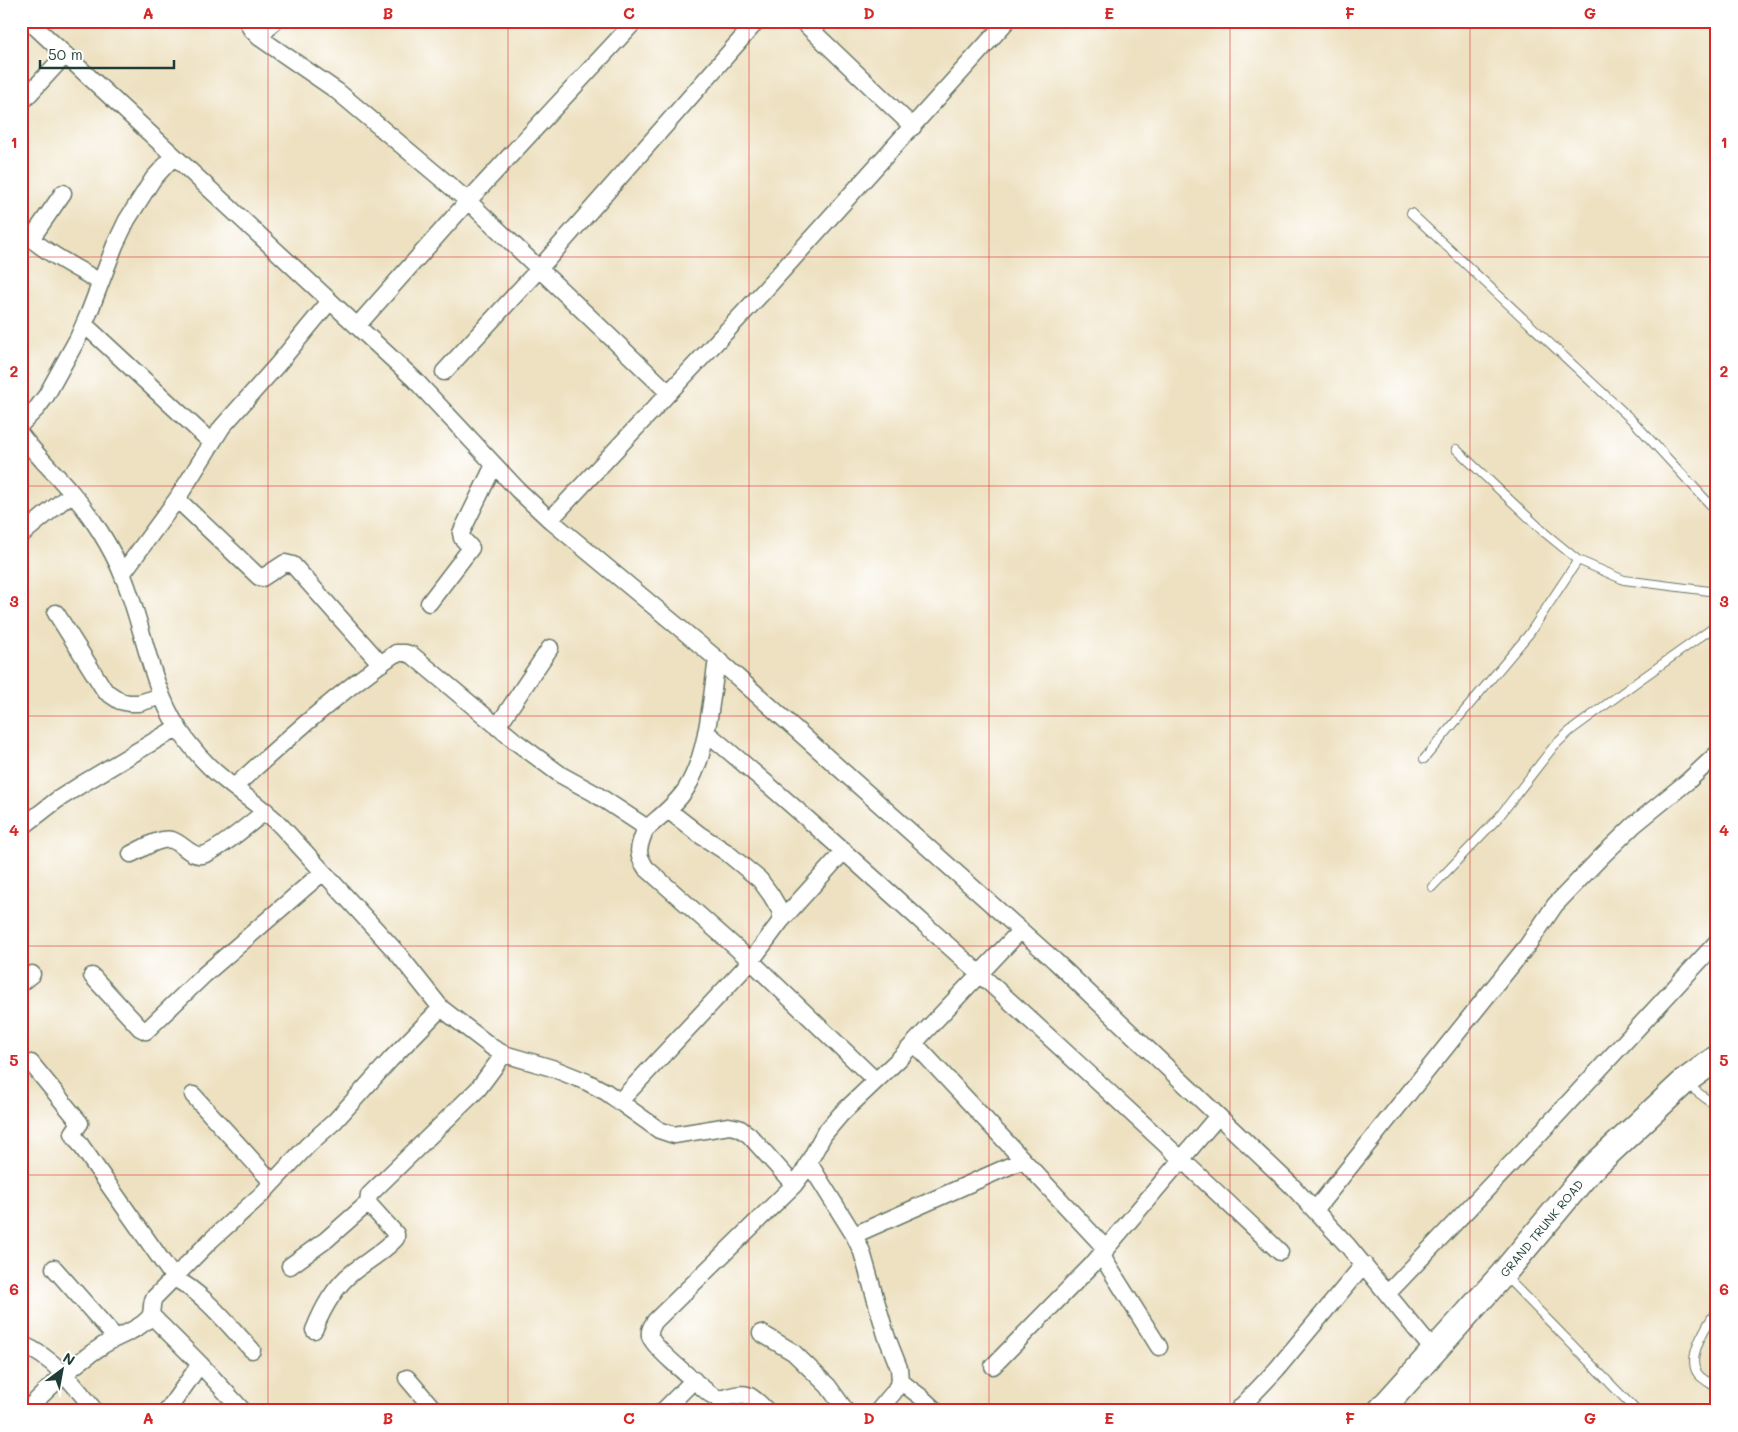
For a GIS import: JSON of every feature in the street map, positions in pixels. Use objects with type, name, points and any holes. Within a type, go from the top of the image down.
[{"type":"main road","name":"GRAND TRUNK ROAD","points":[[1380,1411],[1503,1274],[1589,1171],[1684,1082],[1717,1058]]},
{"type":"street","points":[[29,21],[415,380],[494,465],[550,520],[717,659],[1021,930],[1291,1185],[1364,1264],[1433,1350]]},
{"type":"street","points":[[247,21],[251,29],[260,38],[337,91],[404,145],[468,201],[669,393]]},
{"type":"street","points":[[260,38],[274,21]]},
{"type":"street","points":[[357,326],[468,201],[635,21]]},
{"type":"street","points":[[444,372],[539,269],[757,21]]},
{"type":"street","points":[[802,21],[913,127]]},
{"type":"street","points":[[550,520],[913,127],[1007,21]]},
{"type":"street","points":[[21,103],[65,55]]},
{"type":"street","points":[[21,424],[38,408],[46,396],[84,324],[127,220],[153,179],[174,156]]},
{"type":"street","points":[[63,193],[25,237],[100,282]]},
{"type":"street","points":[[122,574],[177,500],[222,427],[330,301]]},
{"type":"street","points":[[84,324],[212,443]]},
{"type":"street","points":[[21,435],[72,493],[91,519],[122,574],[162,696],[178,727],[192,747],[213,770],[266,811],[399,955],[441,1008],[493,1048],[504,1054],[552,1068],[587,1082],[659,1130],[674,1135],[729,1126],[739,1128],[749,1135],[794,1185]]},
{"type":"street","points":[[429,603],[471,548],[462,538],[461,533],[494,465]]},
{"type":"street","points":[[21,534],[72,493]]},
{"type":"street","points":[[177,500],[259,577],[262,578],[285,563],[293,565],[381,664]]},
{"type":"street","points":[[56,613],[105,691],[120,701],[129,703],[140,703],[162,696]]},
{"type":"street","points":[[497,727],[550,648]]},
{"type":"street","points":[[234,787],[339,694],[396,653],[404,653],[412,655],[497,727],[561,775],[594,793],[634,819],[645,830]]},
{"type":"street","points":[[717,659],[702,754],[686,790],[668,810],[645,830],[638,850],[640,859],[646,868],[751,961],[875,1080]]},
{"type":"street","points":[[21,828],[57,800],[178,727]]},
{"type":"street","points":[[706,732],[777,791],[980,974],[1182,1159],[1280,1252]]},
{"type":"street","points":[[1315,1210],[1527,946],[1555,905],[1634,825],[1688,781],[1717,754]]},
{"type":"street","points":[[668,810],[726,852],[760,880],[781,912],[780,922]]},
{"type":"street","points":[[131,854],[159,841],[171,840],[194,855],[204,855],[235,835],[266,811]]},
{"type":"street","points":[[619,1102],[751,961],[780,922],[844,851]]},
{"type":"street","points":[[92,976],[140,1028],[146,1032],[204,975],[323,872]]},
{"type":"street","points":[[767,1411],[753,1397],[744,1393],[719,1399],[710,1394],[658,1347],[650,1338],[650,1329],[655,1321],[794,1185],[804,1173],[824,1134],[855,1099],[914,1043],[1021,930]]},
{"type":"street","points":[[1388,1294],[1717,942]]},
{"type":"street","points":[[26,1411],[87,1356],[115,1337],[143,1324],[151,1315],[154,1298],[211,1240],[261,1194],[308,1144],[346,1111],[397,1053],[441,1008]]},
{"type":"street","points":[[914,1043],[1106,1249]]},
{"type":"street","points":[[290,1266],[326,1240],[368,1203],[369,1195],[478,1089],[504,1054]]},
{"type":"street","points":[[31,1063],[80,1123],[80,1126],[73,1133],[75,1137],[174,1278],[200,1295],[252,1350]]},
{"type":"street","points":[[193,1095],[272,1182]]},
{"type":"street","points":[[993,1366],[1092,1265],[1218,1116]]},
{"type":"street","points":[[854,1235],[1022,1160]]},
{"type":"street","points":[[809,1163],[854,1235],[862,1252],[886,1335],[899,1368],[900,1381],[894,1392],[878,1411]]},
{"type":"street","points":[[314,1330],[328,1300],[339,1286],[352,1273],[396,1238],[396,1234],[368,1203]]},
{"type":"street","points":[[1106,1249],[1103,1258],[1159,1347]]},
{"type":"street","points":[[1237,1411],[1276,1370],[1364,1264]]},
{"type":"street","points":[[54,1268],[115,1337]]},
{"type":"street","points":[[151,1315],[243,1411]]},
{"type":"street","points":[[761,1333],[793,1352],[828,1386],[846,1411]]},
{"type":"street","points":[[21,1344],[47,1359],[66,1374],[95,1411]]},
{"type":"street","points":[[167,1411],[200,1364]]},
{"type":"street","points":[[407,1378],[434,1411]]},
{"type":"street","points":[[663,1411],[694,1380]]},
{"type":"street","points":[[900,1381],[936,1411]]},
{"type":"lane","points":[[1411,213],[1634,422],[1717,512]]},
{"type":"lane","points":[[1456,449],[1545,533],[1578,560],[1624,580],[1717,592]]},
{"type":"lane","points":[[1424,759],[1529,634],[1578,560]]},
{"type":"lane","points":[[1432,887],[1498,818],[1554,746],[1570,731],[1717,625]]},
{"type":"lane","points":[[1684,1082],[1717,1107]]},
{"type":"lane","points":[[1503,1274],[1636,1411]]},
{"type":"lane","points":[[1717,1310],[1703,1332],[1694,1363],[1698,1374],[1717,1388]]}]
